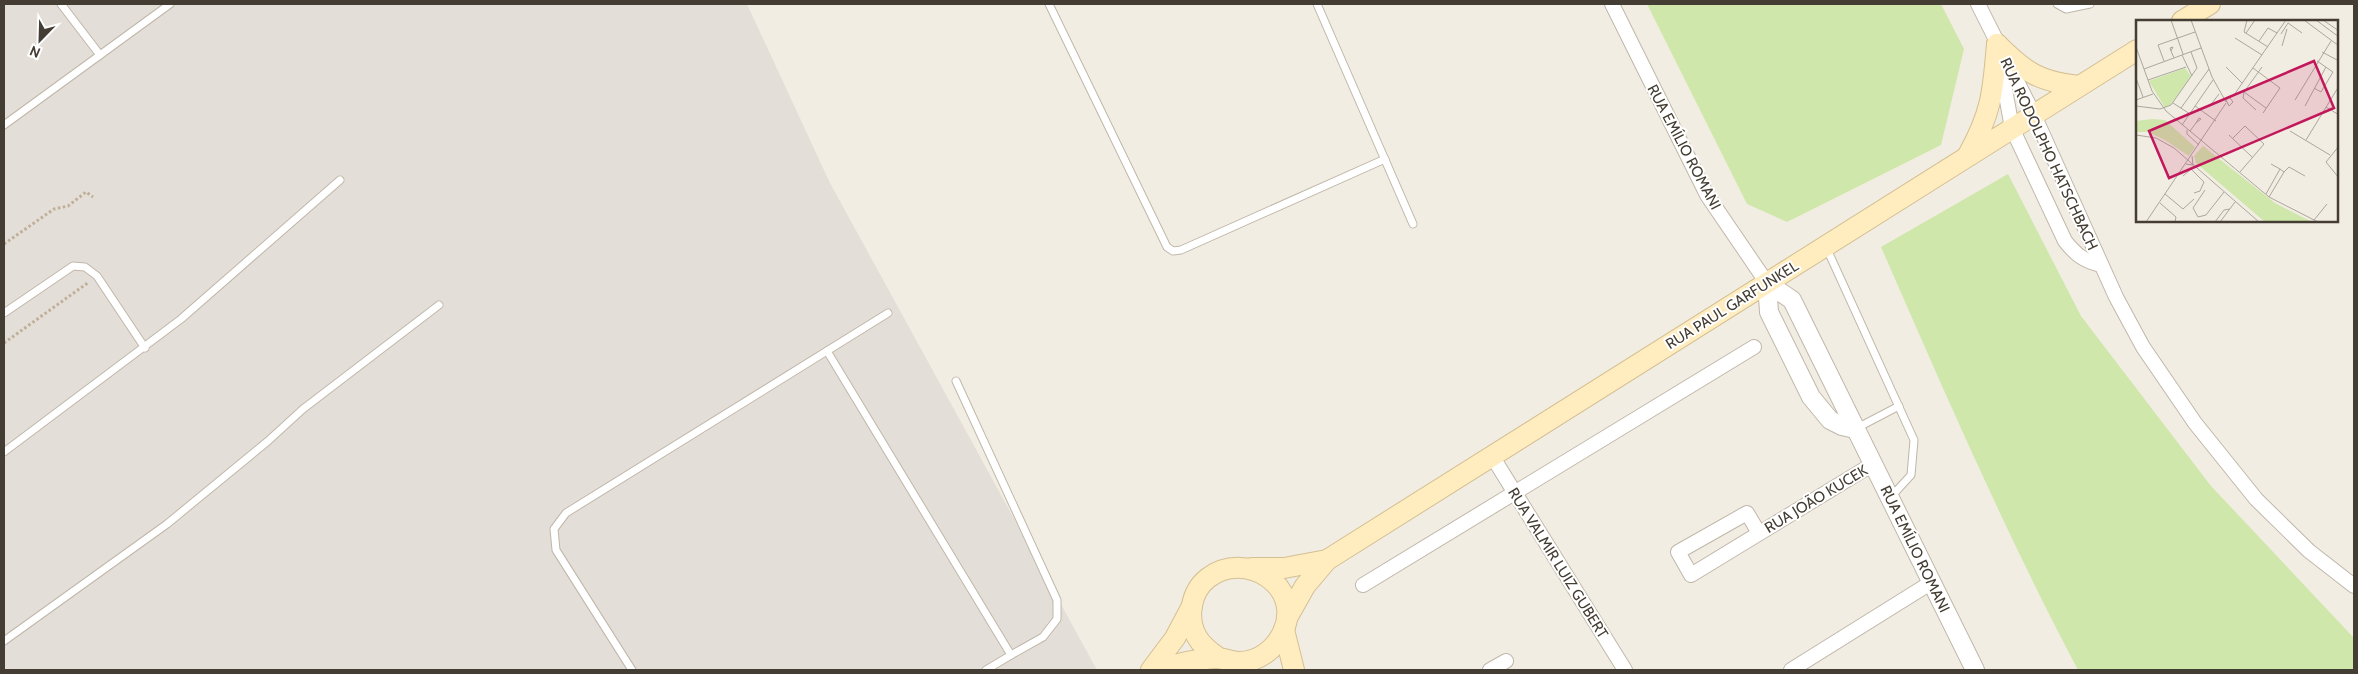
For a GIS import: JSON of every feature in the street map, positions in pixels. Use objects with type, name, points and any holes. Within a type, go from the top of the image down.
[{"type":"main road","points":[[2184,20],[2210,4]]},
{"type":"main road","points":[[1997,44],[2027,72],[2056,84],[2079,86]]},
{"type":"main road","points":[[1967,157],[1988,116],[1992,97],[1997,44]]},
{"type":"main road","name":"RUA PAUL GARFUNKEL","points":[[1285,624],[1305,586],[1327,560],[2136,51]]},
{"type":"main road","name":"RUA PAUL GARFUNKEL","points":[[1250,568],[1284,568],[1327,560]]},
{"type":"main road","points":[[1151,670],[1175,638],[1192,606],[1197,591],[1207,579],[1220,570],[1235,567],[1250,568],[1263,573],[1273,581],[1281,592],[1286,604],[1285,624],[1294,670]]},
{"type":"main road","points":[[1192,606],[1192,621],[1197,636],[1206,648],[1219,658],[1246,666],[1267,653],[1277,643],[1285,624]]},
{"type":"main road","points":[[1157,670],[1185,662],[1219,658]]},
{"type":"street","name":"RUA EMÍLIO ROMANI","points":[[1612,4],[1707,195],[1767,283],[1792,300],[1975,670]]},
{"type":"street","name":"RUA RODOLPHO HATSCHBACH","points":[[1978,4],[2034,115],[2123,312],[2143,347],[2228,466],[2287,531],[2354,586]]},
{"type":"street","name":"RUA RODOLPHO HATSCHBACH","points":[[1997,44],[2012,128],[2065,242],[2075,254],[2087,262],[2101,265]]},
{"type":"street","points":[[1767,283],[1769,312],[1811,398],[1830,420],[1842,426],[1856,428]]},
{"type":"street","points":[[1363,585],[1754,348]]},
{"type":"street","name":"RUA VALMIR LUIZ GUBERT","points":[[1492,456],[1624,670]]},
{"type":"street","name":"RUA JOÃO KUCEK","points":[[1759,533],[1747,512],[1678,552],[1691,575],[1873,464]]},
{"type":"street","points":[[1791,670],[1932,582]]},
{"type":"street","points":[[1490,670],[1506,661]]},
{"type":"lane","points":[[62,4],[100,55]]},
{"type":"lane","points":[[4,125],[170,4]]},
{"type":"lane","points":[[1049,4],[1167,247],[1173,251],[1190,246],[1385,158]]},
{"type":"lane","points":[[1317,4],[1413,224]]},
{"type":"lane","points":[[2057,4],[2066,9],[2090,4]]},
{"type":"lane","points":[[4,452],[145,348],[188,313],[340,180]]},
{"type":"lane","points":[[1826,246],[1914,440],[1912,475],[1890,498]]},
{"type":"lane","points":[[4,314],[73,266],[85,267],[97,276],[145,348]]},
{"type":"lane","points":[[4,641],[166,524],[268,442],[303,409],[438,305]]},
{"type":"lane","points":[[632,670],[556,550],[554,529],[566,513],[888,313]]},
{"type":"lane","points":[[827,351],[1011,655]]},
{"type":"lane","points":[[956,381],[1057,600],[1057,619],[1043,637],[986,670]]},
{"type":"lane","points":[[1856,428],[1899,406]]},
{"type":"path","points":[[4,244],[54,209],[68,206],[86,192],[93,197]]},
{"type":"path","points":[[4,343],[97,276]]},
{"type":"shaded area","points":[[4,4],[747,4],[830,183],[1097,670],[4,670]]},
{"type":"green space","points":[[1647,4],[1941,4],[1964,49],[1941,145],[1787,222],[1747,204]]},
{"type":"green space","points":[[2008,174],[2081,316],[2211,486],[2354,638],[2354,670],[2078,670],[2000,513],[1881,247]]}]
